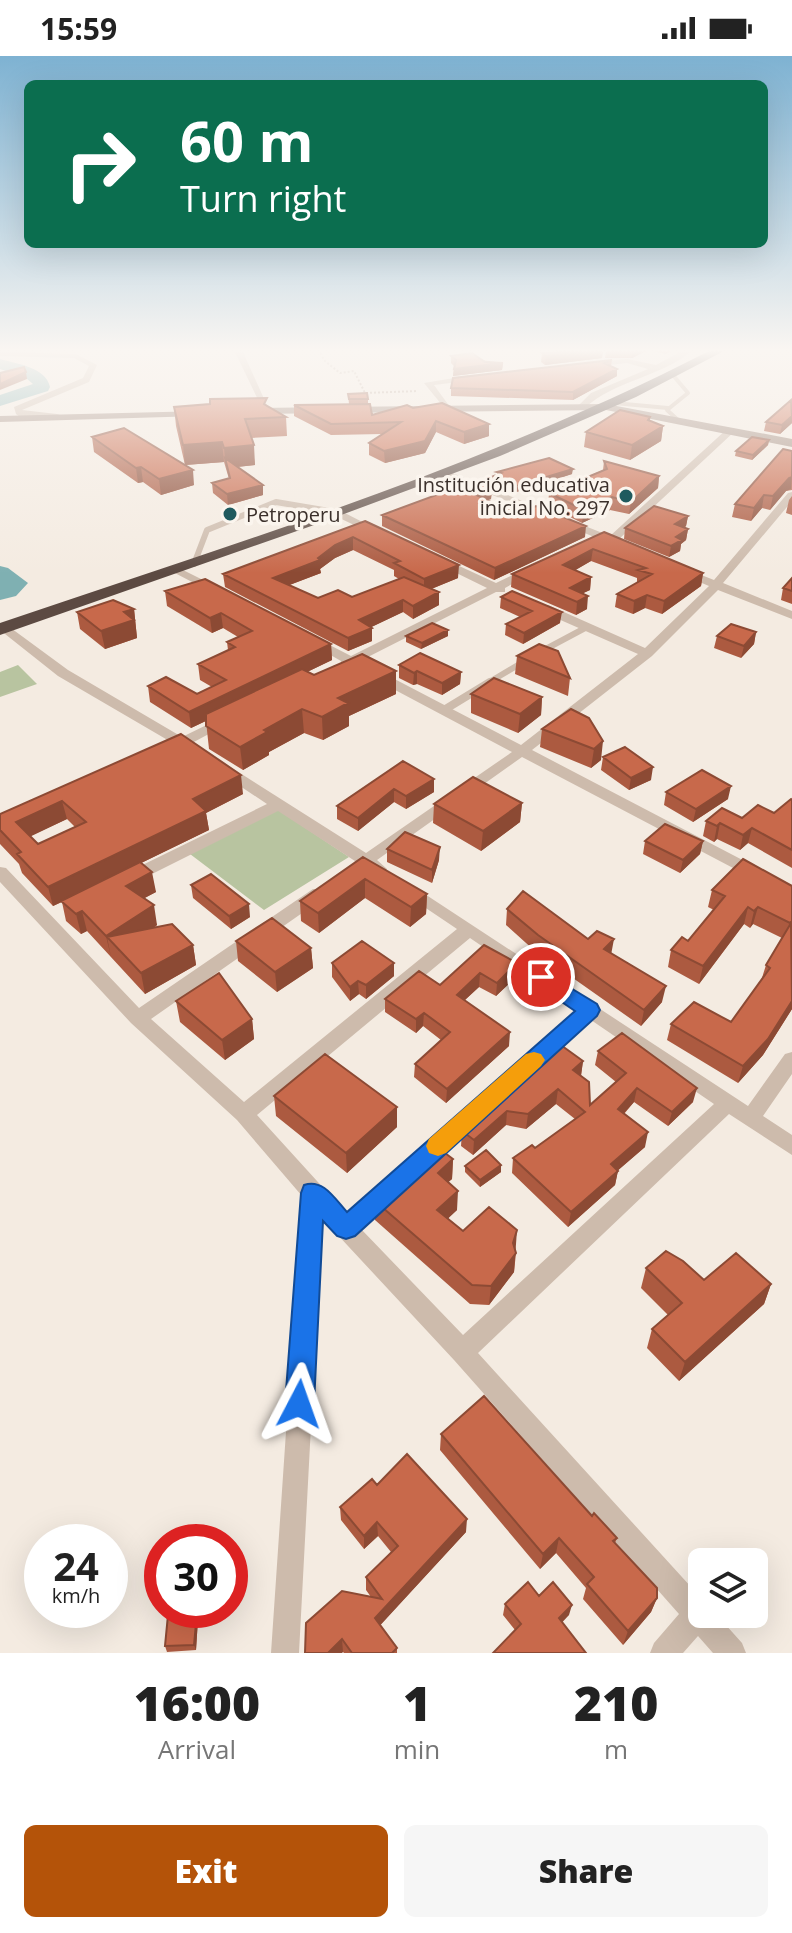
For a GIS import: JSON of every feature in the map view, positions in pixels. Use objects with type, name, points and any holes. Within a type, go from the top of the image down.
[{"type":"highway","points":[[2,628],[194,564],[444,473],[562,425]]},
{"type":"street","points":[[697,425],[792,443]]},
{"type":"street","points":[[588,543],[606,539],[730,431]]},
{"type":"street","points":[[444,473],[624,546]]},
{"type":"street","points":[[460,490],[474,485]]},
{"type":"street","points":[[360,865],[522,751],[647,653],[715,586],[792,495]]},
{"type":"street","points":[[335,512],[393,539]]},
{"type":"street","points":[[350,531],[378,521]]},
{"type":"street","points":[[422,553],[501,590]]},
{"type":"street","points":[[344,665],[501,590],[548,562]]},
{"type":"street","points":[[676,569],[792,615]]},
{"type":"street","points":[[177,570],[214,583],[233,599]]},
{"type":"street","points":[[534,604],[647,653]]},
{"type":"street","points":[[2,628],[63,673],[175,746],[279,804],[360,865],[469,929],[792,1146]]},
{"type":"street","points":[[298,634],[344,665],[444,710],[792,893]]},
{"type":"street","points":[[175,746],[238,715]]},
{"type":"street","points":[[114,886],[279,804]]},
{"type":"street","points":[[0,872],[53,916],[138,1018],[244,1114],[688,1605]]},
{"type":"street","points":[[138,1018],[329,887]]},
{"type":"street","points":[[244,1114],[469,929]]},
{"type":"street","points":[[346,1228],[590,1010]]},
{"type":"street","points":[[750,1118],[792,1059]]},
{"type":"street","points":[[462,1352],[728,1103]]},
{"type":"street","points":[[285,1653],[313,1193]]},
{"type":"street","points":[[664,1653],[688,1625]]},
{"type":"street","points":[[709,1628],[732,1653]]},
{"type":"lane","points":[[194,564],[207,530],[276,502],[335,512]]},
{"type":"lane","points":[[444,710],[587,627]]},
{"type":"green space","points":[[18,665],[37,684],[0,697],[0,672]]},
{"type":"green space","points":[[274,807],[349,857],[264,910],[190,854]]},
{"type":"building","points":[[178,425],[247,425],[254,445],[224,448],[222,442],[183,445]]},
{"type":"building","points":[[397,425],[434,425],[425,441],[384,451],[369,443]]},
{"type":"building","points":[[445,425],[487,425],[464,432]]},
{"type":"building","points":[[598,425],[663,426],[632,445],[586,432]]},
{"type":"building","points":[[124,428],[193,470],[159,479],[141,467],[136,468],[92,437]]},
{"type":"building","points":[[752,437],[769,440],[753,455],[736,451]]},
{"type":"building","points":[[783,449],[792,451],[792,477],[773,496],[764,495],[754,508],[735,504]]},
{"type":"building","points":[[225,458],[263,485],[227,494],[212,483],[230,478]]},
{"type":"building","points":[[549,458],[573,469],[510,488],[487,479],[501,473],[497,472]]},
{"type":"building","points":[[604,461],[659,476],[631,502],[612,497],[584,510],[549,493],[607,469]]},
{"type":"building","points":[[474,481],[492,488],[474,494],[519,515],[536,506],[586,526],[495,568],[382,515]]},
{"type":"building","points":[[654,506],[688,516],[675,524],[688,529],[676,537],[682,540],[671,546],[625,528]]},
{"type":"building","points":[[365,521],[459,565],[424,579],[394,563],[400,561],[353,537],[335,545],[318,558],[320,560],[273,578],[318,598],[338,590],[352,597],[404,577],[439,592],[413,606],[403,600],[359,620],[372,628],[348,638],[223,574]]},
{"type":"building","points":[[604,532],[703,573],[664,601],[647,595],[634,601],[617,594],[652,574],[638,570],[646,568],[593,549],[563,565],[591,577],[570,588],[588,596],[577,602],[512,574]]},
{"type":"building","points":[[792,578],[792,591],[783,588]]},
{"type":"building","points":[[205,579],[331,644],[189,712],[148,686],[166,677],[197,694],[226,680],[198,664],[235,647],[227,642],[252,631],[221,613],[210,618],[165,591]]},
{"type":"building","points":[[512,591],[562,612],[524,633],[506,624],[532,611],[501,597]]},
{"type":"building","points":[[113,600],[134,609],[124,612],[134,620],[101,631],[77,612]]},
{"type":"building","points":[[432,623],[448,630],[422,643],[406,636]]},
{"type":"building","points":[[731,624],[756,632],[744,646],[717,636]]},
{"type":"building","points":[[539,644],[558,651],[570,678],[517,656]]},
{"type":"building","points":[[420,653],[461,672],[442,683],[399,665]]},
{"type":"building","points":[[362,654],[396,671],[338,698],[348,703],[322,717],[302,709],[240,747],[206,726],[206,714],[302,669],[314,675]]},
{"type":"building","points":[[494,678],[542,697],[520,714],[471,694]]},
{"type":"building","points":[[571,709],[589,718],[603,741],[594,749],[542,729]]},
{"type":"building","points":[[181,734],[241,775],[193,799],[206,811],[48,887],[17,854],[21,852],[0,830],[0,814]],"holes":[[[62,801],[86,822],[38,844],[16,822]]]},
{"type":"building","points":[[625,747],[653,767],[631,778],[603,757]]},
{"type":"building","points":[[403,761],[434,779],[406,796],[394,789],[358,818],[337,806]]},
{"type":"building","points":[[702,770],[731,786],[696,809],[666,792]]},
{"type":"building","points":[[473,777],[522,803],[483,831],[434,804]]},
{"type":"building","points":[[791,799],[792,850],[752,828],[743,835],[720,823],[717,826],[706,821],[722,808],[742,818],[758,805],[774,813]]},
{"type":"building","points":[[665,824],[703,841],[683,860],[645,841]]},
{"type":"building","points":[[405,832],[440,847],[432,870],[387,849]]},
{"type":"building","points":[[363,857],[427,894],[411,907],[365,879],[318,913],[300,901]]},
{"type":"building","points":[[743,859],[792,886],[792,921],[790,923],[758,907],[754,911],[748,907],[703,966],[671,950],[682,937],[688,941],[725,896],[712,890]]},
{"type":"building","points":[[140,862],[152,872],[126,886],[154,905],[106,936],[82,911],[76,914],[61,901]]},
{"type":"building","points":[[211,874],[249,904],[229,916],[191,885]]},
{"type":"building","points":[[523,891],[588,939],[597,931],[614,939],[604,949],[666,986],[644,1010],[538,935],[507,909]]},
{"type":"building","points":[[272,918],[311,948],[275,972],[236,941]]},
{"type":"building","points":[[791,923],[792,1001],[768,1039],[743,1066],[671,1024],[694,1002],[731,1022],[770,968],[766,965]]},
{"type":"building","points":[[172,924],[193,945],[141,973],[107,937]]},
{"type":"building","points":[[362,941],[394,963],[366,985],[358,981],[350,987],[332,963]]},
{"type":"building","points":[[484,945],[517,963],[497,983],[480,973],[457,995],[510,1032],[447,1089],[415,1064],[450,1032],[424,1013],[416,1019],[385,999],[419,971],[440,985]]},
{"type":"building","points":[[219,973],[252,1019],[222,1040],[176,1001]]},
{"type":"building","points":[[622,1033],[697,1088],[672,1112],[637,1088],[618,1109],[648,1132],[611,1164],[618,1171],[571,1212],[513,1158],[532,1145],[535,1148],[585,1112],[558,1089],[528,1114],[507,1111],[474,1140],[462,1131],[466,1128],[463,1126],[558,1043],[583,1061],[573,1070],[589,1082],[590,1105],[626,1073],[598,1051]]},
{"type":"building","points":[[325,1054],[397,1107],[346,1153],[274,1096]]},
{"type":"building","points":[[437,1147],[453,1159],[438,1173],[458,1191],[437,1210],[463,1231],[489,1207],[517,1230],[513,1243],[516,1253],[491,1286],[472,1285],[375,1201]]},
{"type":"building","points":[[486,1150],[501,1165],[480,1180],[465,1166]]},
{"type":"building","points":[[666,1251],[704,1280],[736,1253],[771,1284],[685,1362],[652,1329],[682,1303],[646,1268]]},
{"type":"building","points":[[484,1396],[592,1516],[594,1513],[617,1538],[613,1541],[657,1588],[657,1598],[628,1631],[587,1584],[594,1577],[559,1538],[543,1554],[441,1434]]},
{"type":"building","points":[[407,1454],[467,1519],[375,1618],[397,1648],[392,1653],[352,1653],[342,1639],[328,1653],[305,1653],[306,1623],[342,1591],[382,1599],[366,1577],[398,1546],[377,1522],[364,1536],[340,1507],[372,1479],[377,1485]]},
{"type":"building","points":[[528,1582],[539,1596],[553,1582],[572,1605],[559,1618],[586,1653],[493,1653],[521,1624],[505,1604]]},
{"type":"building","points":[[167,1628],[196,1628],[194,1645],[165,1646]]},
{"type":"waterway","points":[[0,573],[16,583],[8,591],[0,593]]},
{"type":"slow traffic","points":[[438,1146],[534,1060]]},
{"type":"place","name":"Institución educativa inicial No. 297","points":[[626,496]]},
{"type":"place","name":"Petroperu","points":[[230,514]]},
{"type":"route","points":[[299,1404],[313,1193],[346,1228],[590,1010],[541,977]]}]
